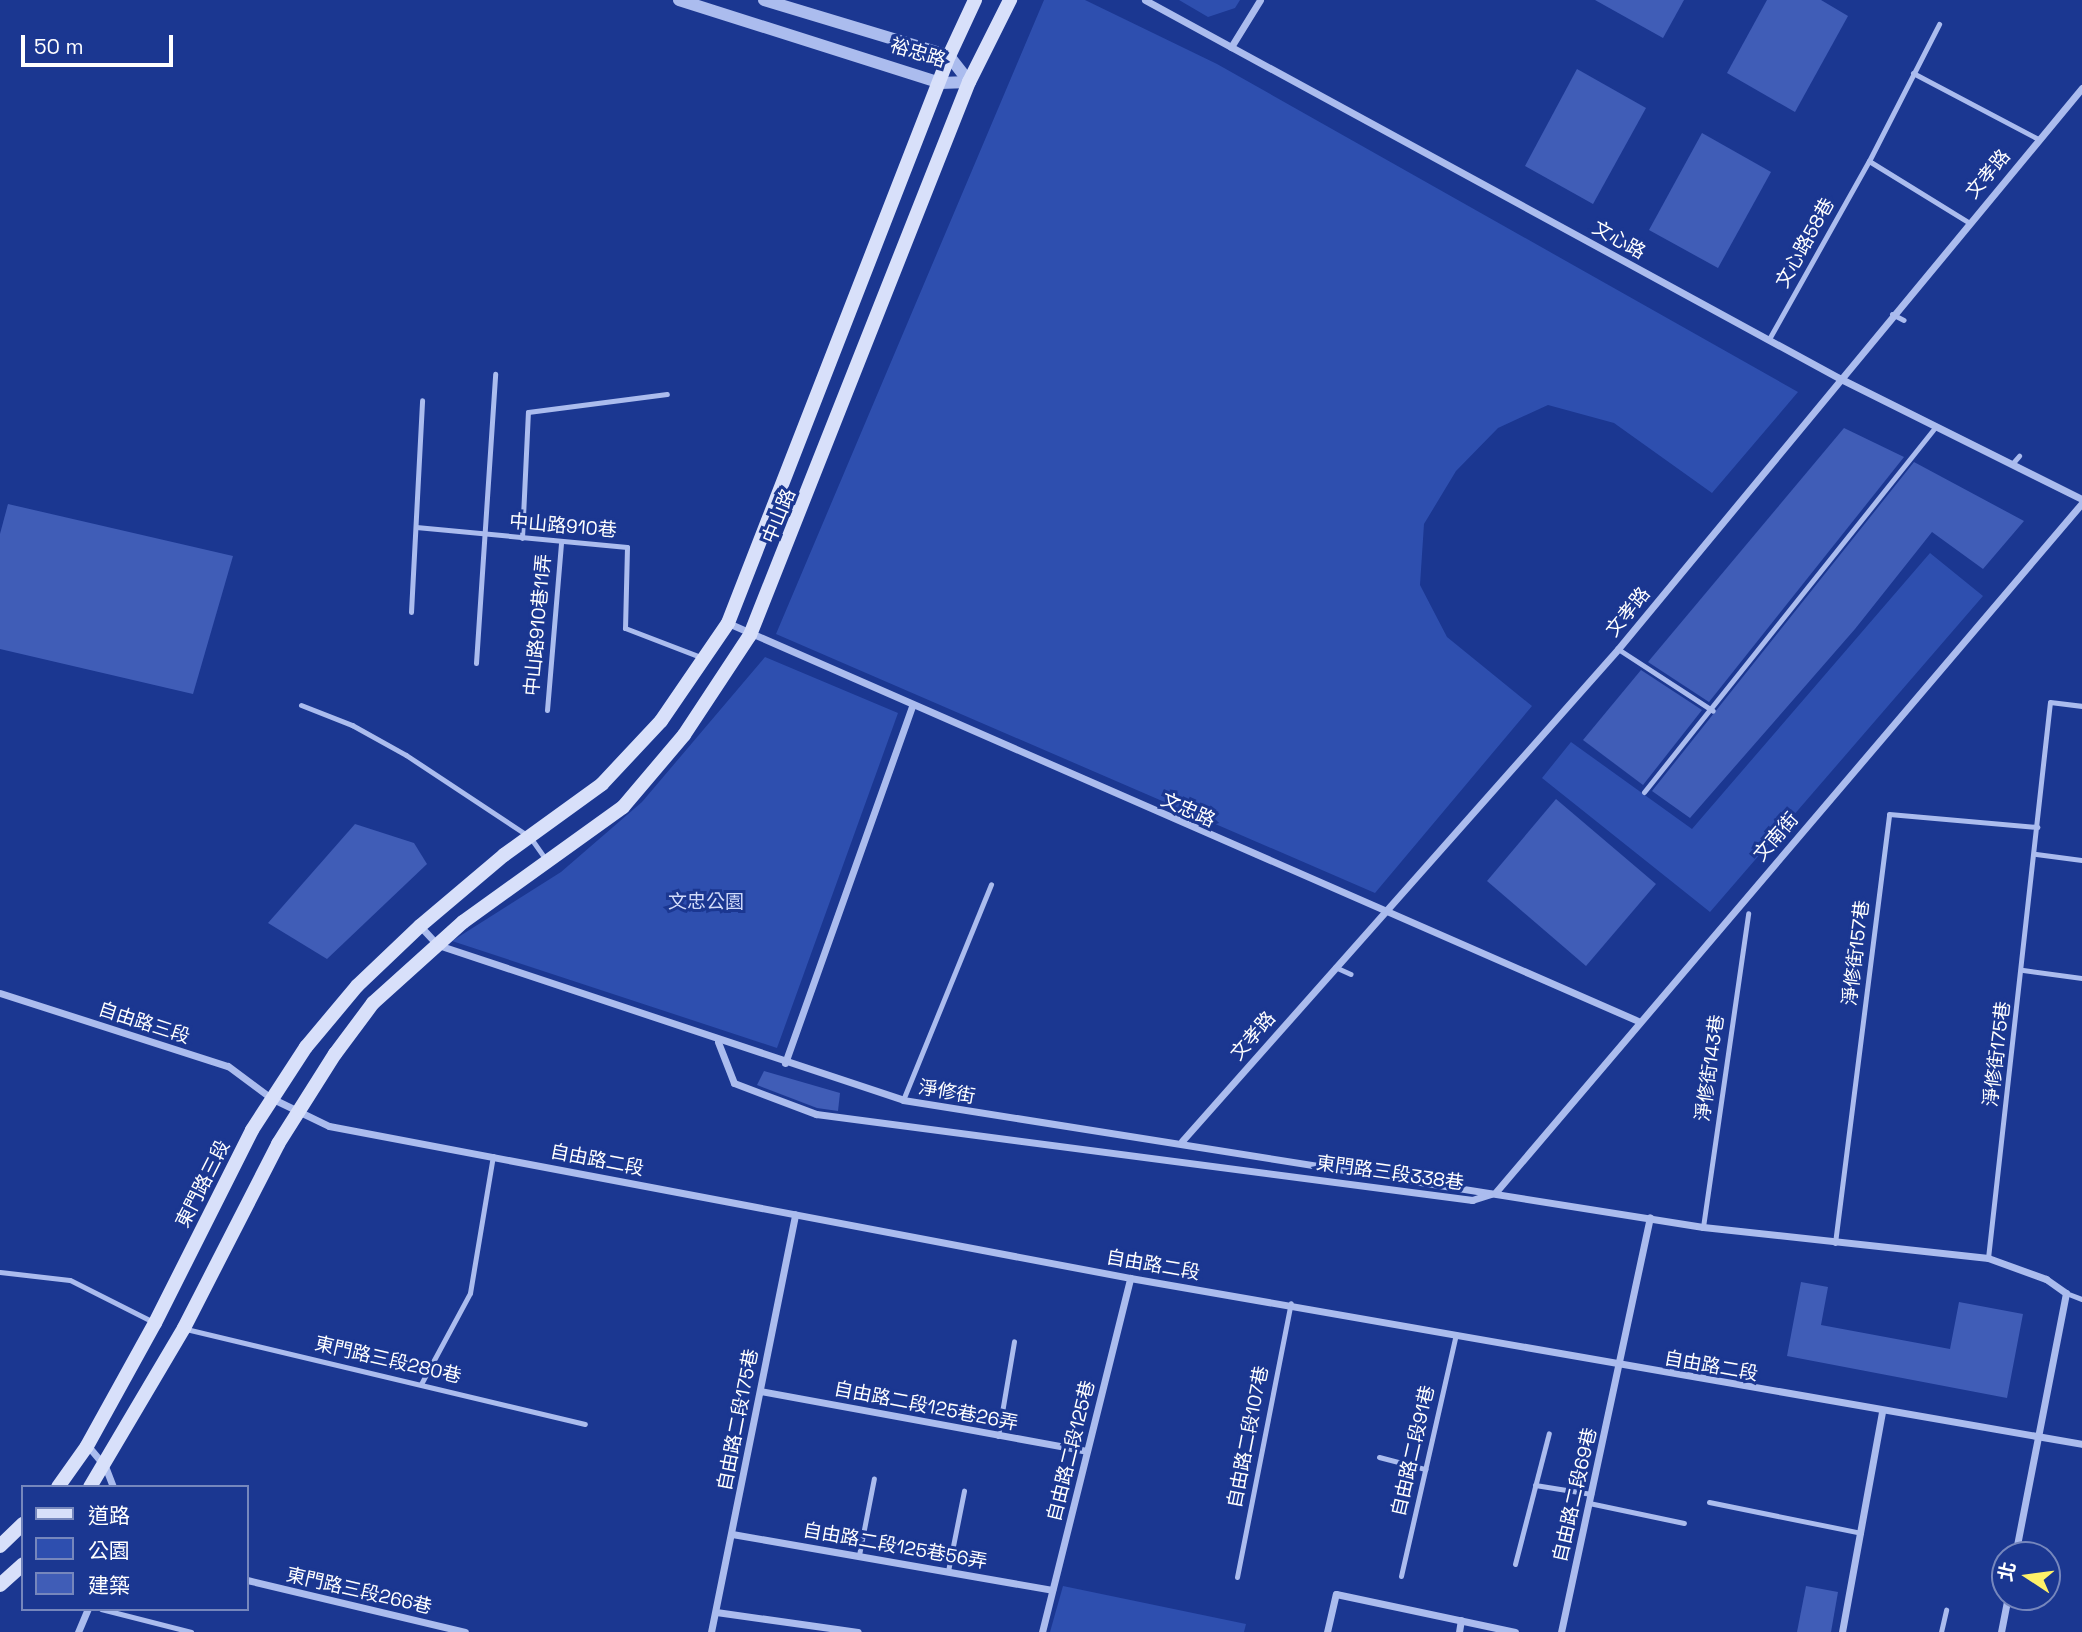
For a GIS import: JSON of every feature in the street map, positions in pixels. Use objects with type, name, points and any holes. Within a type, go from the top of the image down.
[{"type":"main road","name":"中山路","points":[[420,926],[530,837],[602,784],[661,721],[727,623],[949,56],[975,0]]},
{"type":"main road","name":"中山路","points":[[438,944],[623,807],[684,735],[750,635],[969,82],[1010,0]]},
{"type":"main road","name":"東門路三段","points":[[59,1485],[87,1446],[155,1323],[271,1098],[357,986],[420,926]]},
{"type":"main road","points":[[91,1485],[184,1328],[297,1112],[373,1003],[438,944]]},
{"type":"main road","points":[[0,1546],[21,1526]]},
{"type":"main road","points":[[0,1585],[21,1566]]},
{"type":"street","name":"裕忠路","points":[[679,0],[820,42],[940,83],[969,82]]},
{"type":"street","name":"裕忠路","points":[[764,0],[949,56],[969,82]]},
{"type":"street","name":"文心路","points":[[1145,0],[1839,378],[2082,501]]},
{"type":"street","points":[[1231,47],[1260,0]]},
{"type":"street","points":[[820,42],[825,19]]},
{"type":"street","name":"文孝路","points":[[1182,1141],[1382,912],[1618,649],[1968,222],[2081,92]]},
{"type":"street","name":"文南街","points":[[1495,1193],[1638,1021],[2082,501]]},
{"type":"street","name":"文忠路","points":[[727,623],[912,707],[1638,1021]]},
{"type":"street","points":[[785,1063],[912,707]]},
{"type":"street","name":"淨修街","points":[[420,926],[438,944],[718,1042],[903,1100],[1007,1119],[1182,1141],[1495,1193]]},
{"type":"street","name":"自由路三段","points":[[0,993],[228,1066],[271,1098]]},
{"type":"street","name":"東門路三段338巷","points":[[718,1042],[734,1083],[816,1114],[1472,1200],[1495,1193],[1703,1227],[1835,1244],[1988,1258],[2046,1279],[2066,1293]]},
{"type":"street","name":"自由路二段","points":[[271,1098],[329,1126],[1130,1278],[1291,1303],[1882,1412],[2082,1444]]},
{"type":"street","name":"自由路二段175巷","points":[[711,1632],[795,1214]]},
{"type":"street","name":"自由路二段69巷","points":[[1561,1632],[1622,1365],[1650,1217]]},
{"type":"street","name":"自由路二段125巷","points":[[1042,1632],[1130,1278]]},
{"type":"street","points":[[2018,1541],[2066,1293]]},
{"type":"street","name":"自由路二段125巷26弄","points":[[760,1391],[1087,1451]]},
{"type":"street","points":[[1842,1632],[1882,1412]]},
{"type":"street","points":[[87,1446],[104,1466],[112,1485]]},
{"type":"street","name":"自由路二段125巷56弄","points":[[732,1534],[1052,1590]]},
{"type":"street","name":"東門路三段266巷","points":[[248,1580],[465,1632]]},
{"type":"street","points":[[1327,1632],[1336,1594],[1515,1632]]},
{"type":"street","points":[[78,1632],[87,1611]]},
{"type":"street","points":[[2001,1632],[2005,1611]]},
{"type":"street","points":[[716,1612],[858,1632]]},
{"type":"street","points":[[1459,1632],[1461,1620]]},
{"type":"lane","name":"文心路58巷","points":[[1769,339],[1869,161],[1939,24]]},
{"type":"lane","points":[[1913,73],[2038,139]]},
{"type":"lane","points":[[1869,161],[1968,222]]},
{"type":"lane","points":[[1892,314],[1904,320]]},
{"type":"lane","points":[[477,663],[495,374]]},
{"type":"lane","points":[[522,538],[528,412],[667,394]]},
{"type":"lane","points":[[411,612],[422,400]]},
{"type":"lane","points":[[1644,792],[1713,711],[1936,426]]},
{"type":"lane","points":[[2012,464],[2019,456]]},
{"type":"lane","name":"中山路910巷","points":[[415,527],[626,547],[625,628],[704,658]]},
{"type":"lane","name":"中山路910巷11弄","points":[[547,710],[561,542]]},
{"type":"lane","points":[[1618,649],[1713,711]]},
{"type":"lane","name":"淨修街175巷","points":[[1988,1258],[2036,854],[2050,702],[2082,706]]},
{"type":"lane","points":[[301,705],[352,725],[406,755],[530,837],[547,863]]},
{"type":"lane","name":"淨修街157巷","points":[[1835,1244],[1889,814],[2037,827]]},
{"type":"lane","points":[[2036,854],[2082,860]]},
{"type":"lane","points":[[903,1100],[991,884]]},
{"type":"lane","name":"淨修街143巷","points":[[1703,1227],[1748,913]]},
{"type":"lane","points":[[1334,967],[1351,974]]},
{"type":"lane","points":[[2023,970],[2082,978]]},
{"type":"lane","points":[[421,1384],[470,1293],[493,1156]]},
{"type":"lane","points":[[0,1272],[70,1280],[155,1323]]},
{"type":"lane","name":"東門路三段338巷","points":[[2066,1293],[2082,1299]]},
{"type":"lane","name":"自由路二段107巷","points":[[1237,1577],[1291,1303]]},
{"type":"lane","name":"東門路三段280巷","points":[[184,1328],[585,1424]]},
{"type":"lane","name":"自由路二段91巷","points":[[1401,1576],[1456,1334]]},
{"type":"lane","points":[[998,1436],[1014,1340]]},
{"type":"lane","points":[[1515,1564],[1549,1433]]},
{"type":"lane","points":[[1379,1457],[1425,1469]]},
{"type":"lane","points":[[859,1555],[874,1478]]},
{"type":"lane","points":[[1535,1485],[1591,1494]]},
{"type":"lane","points":[[948,1571],[964,1491]]},
{"type":"lane","points":[[1709,1502],[1861,1533]]},
{"type":"lane","points":[[1589,1503],[1684,1523]]},
{"type":"lane","points":[[1941,1632],[1946,1610]]},
{"type":"lane","points":[[109,1611],[191,1632]]},
{"type":"green space","points":[[1044,0],[1085,0],[1217,64],[1798,392],[1712,493],[1614,423],[1548,405],[1498,428],[1456,471],[1424,524],[1420,585],[1447,637],[1532,706],[1375,893],[776,634]]},
{"type":"green space","points":[[1179,0],[1240,0],[1235,8],[1208,17]]},
{"type":"green space","points":[[1930,553],[1983,596],[1710,912],[1542,778],[1571,742],[1692,829]]},
{"type":"green space","name":"文忠公園","points":[[765,657],[898,713],[777,1048],[452,941],[561,872],[642,802]]},
{"type":"green space","points":[[1063,1586],[1246,1624],[1244,1632],[1050,1632]]},
{"type":"building","points":[[1595,0],[1684,0],[1663,38]]},
{"type":"building","points":[[1767,0],[1821,0],[1848,16],[1795,112],[1727,73]]},
{"type":"building","points":[[1577,69],[1646,108],[1593,204],[1525,166]]},
{"type":"building","points":[[1702,133],[1771,172],[1718,268],[1649,230]]},
{"type":"building","points":[[1844,428],[1904,457],[1709,702],[1648,662]]},
{"type":"building","points":[[1914,462],[2024,521],[1983,569],[1932,532],[1855,629],[1690,818],[1652,791]]},
{"type":"building","points":[[8,504],[233,556],[193,694],[0,649],[0,534]]},
{"type":"building","points":[[1641,670],[1702,710],[1643,785],[1583,740]]},
{"type":"building","points":[[1556,799],[1656,884],[1586,966],[1487,881]]},
{"type":"building","points":[[355,824],[414,843],[427,864],[327,959],[268,923]]},
{"type":"building","points":[[764,1071],[840,1093],[838,1111],[817,1108],[757,1085]]},
{"type":"building","points":[[1801,1282],[1828,1287],[1821,1325],[1950,1349],[1959,1302],[2023,1314],[2007,1398],[1787,1356]]},
{"type":"building","points":[[1806,1586],[1838,1592],[1831,1632],[1797,1632]]}]
